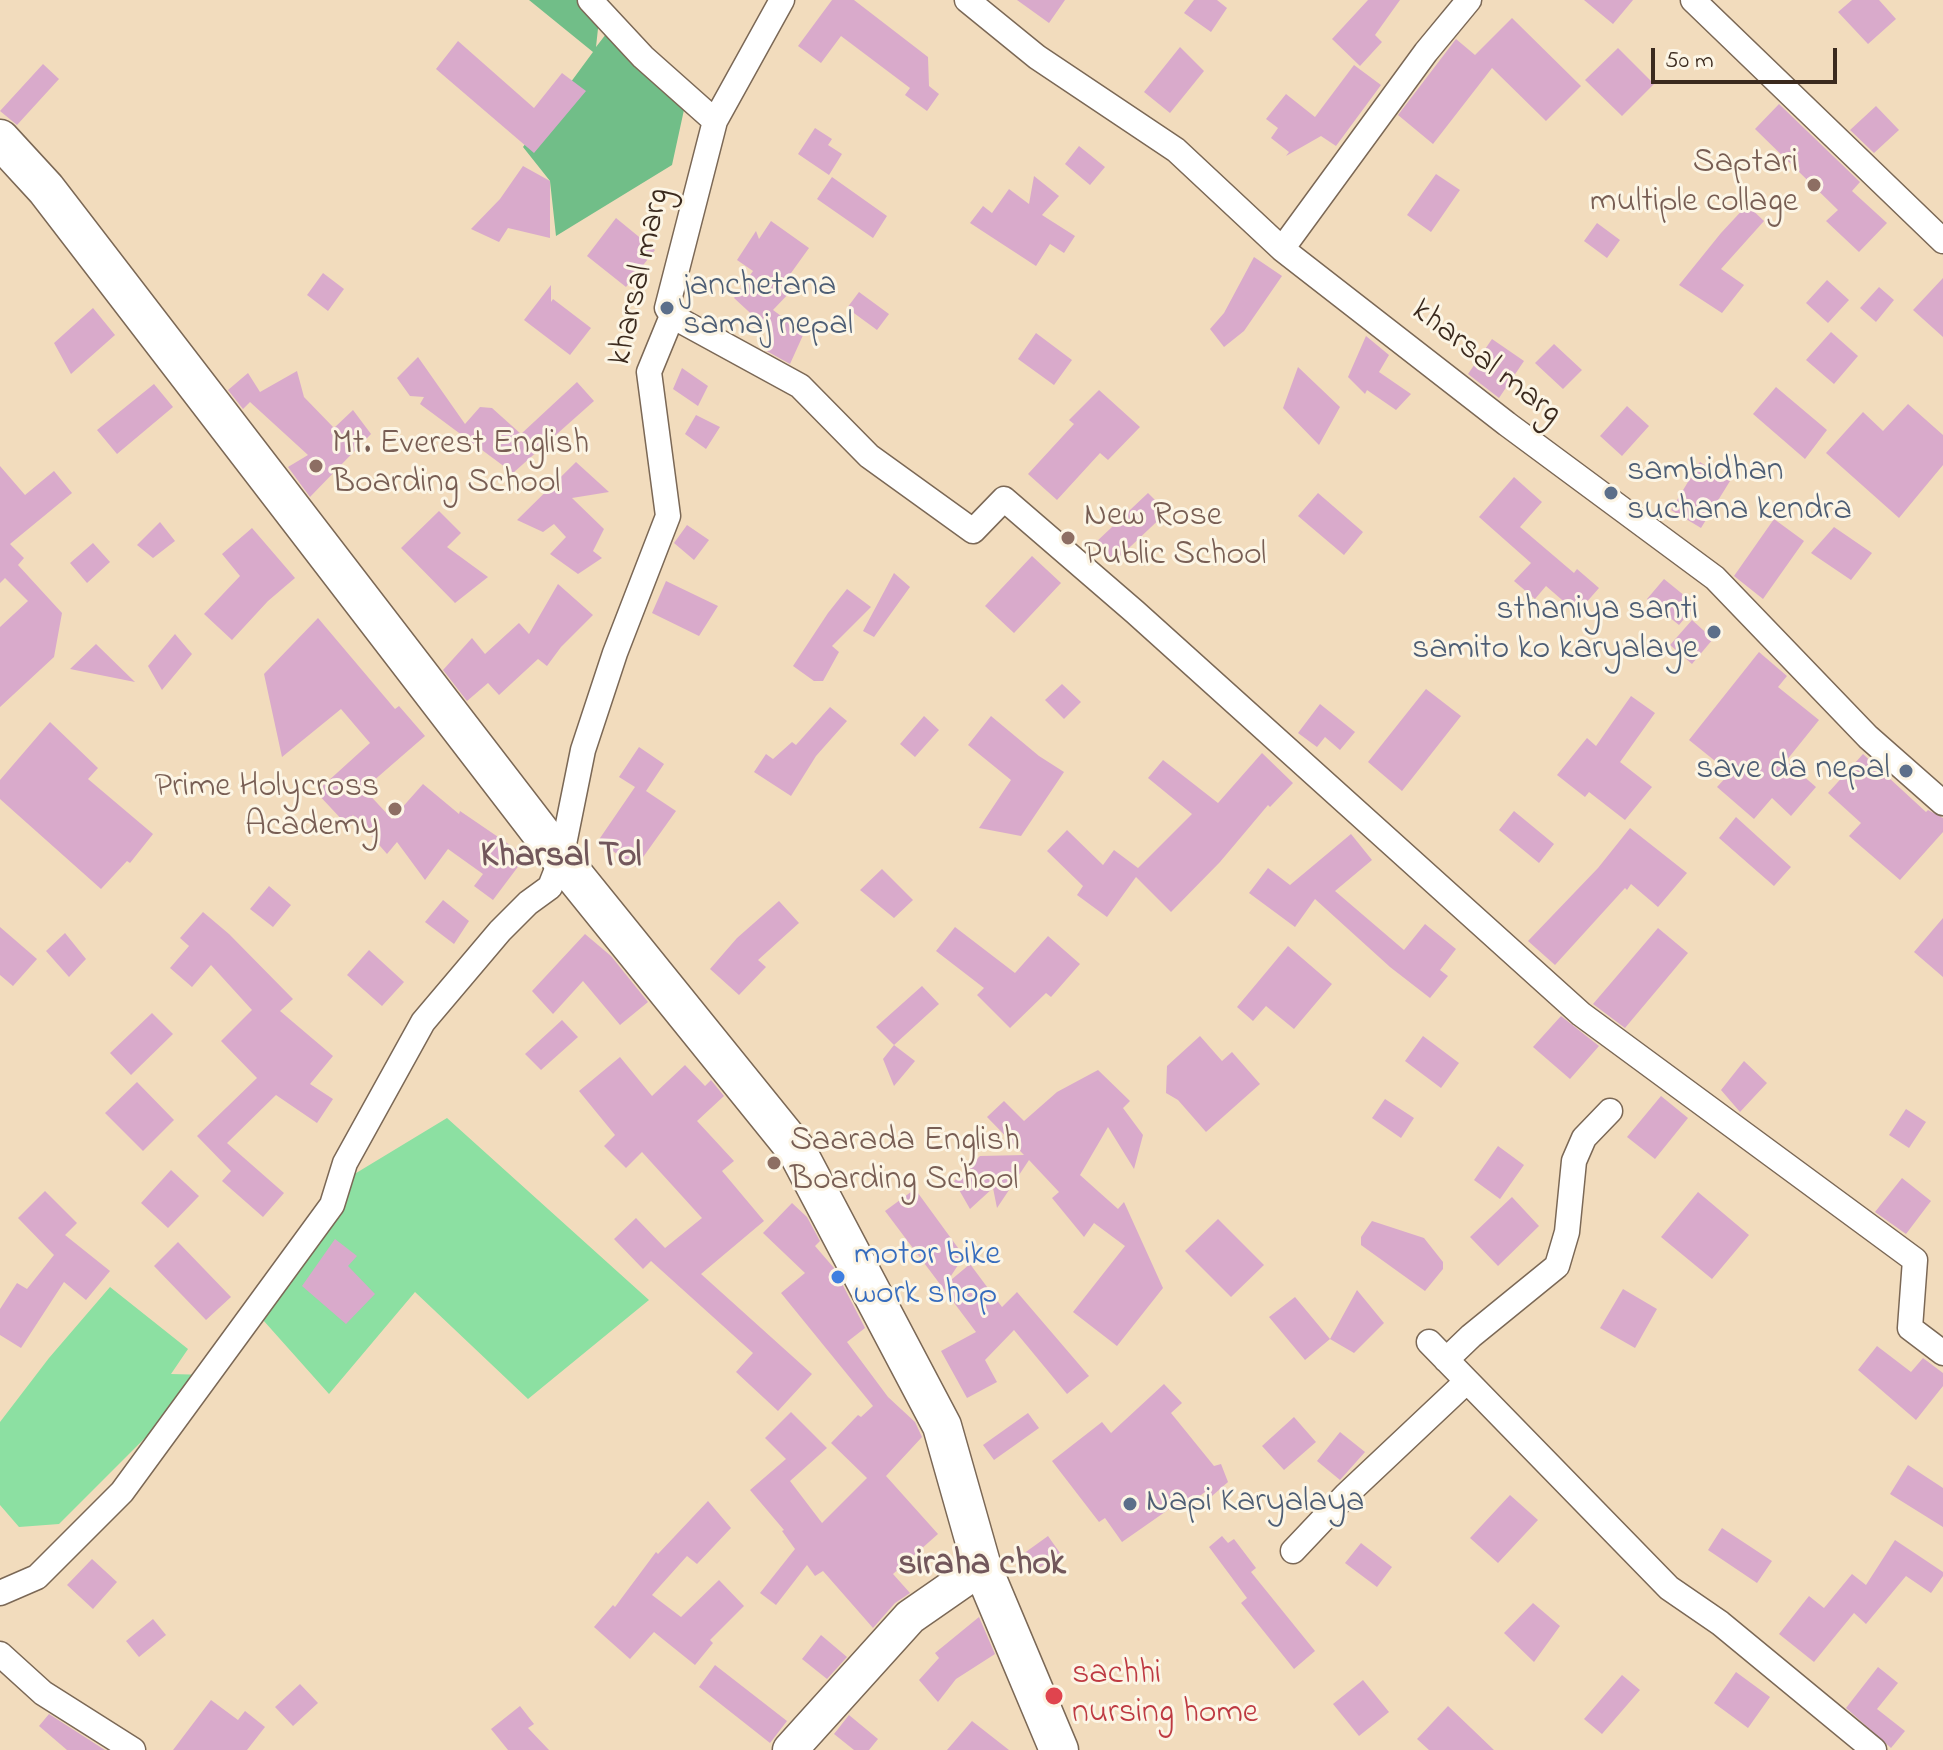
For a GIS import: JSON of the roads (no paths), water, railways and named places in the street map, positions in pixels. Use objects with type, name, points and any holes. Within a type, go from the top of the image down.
[{"type":"main road","points":[[0,139],[46,189],[561,859],[797,1151],[942,1426],[982,1567],[1059,1750]]},
{"type":"main road","points":[[790,1750],[910,1617],[982,1567]]},
{"type":"street","points":[[590,0],[643,57],[715,121]]},
{"type":"street","name":"kharsal marg","points":[[0,1593],[37,1577],[122,1492],[332,1205],[345,1163],[423,1022],[500,931],[528,903],[550,887],[561,859],[583,750],[615,653],[668,516],[649,372],[672,316],[667,308],[715,121],[782,0]]},
{"type":"street","name":"kharsal marg","points":[[967,0],[1037,57],[1176,150],[1282,249],[1507,424],[1715,578],[1868,737],[1943,803]]},
{"type":"street","points":[[1282,249],[1426,52],[1469,0]]},
{"type":"street","points":[[1693,0],[1943,241]]},
{"type":"street","points":[[672,316],[800,386],[869,456],[973,531],[1004,499],[1135,612],[1581,1014],[1915,1260],[1910,1328],[1943,1353]]},
{"type":"street","points":[[1446,1360],[1557,1266],[1567,1232],[1574,1161],[1584,1138],[1610,1111]]},
{"type":"street","points":[[1429,1342],[1669,1588],[1720,1623],[1874,1750]]},
{"type":"street","points":[[1293,1551],[1346,1495],[1466,1382]]},
{"type":"street","points":[[0,1654],[43,1693],[133,1750]]},
{"type":"place","name":"Saptari multiple collage","points":[[1814,185]]},
{"type":"place","name":"janchetana samaj nepal","points":[[667,308]]},
{"type":"place","name":"Mt. Everest English Boarding School","points":[[316,466]]},
{"type":"place","name":"sambidhan suchana kendra","points":[[1611,493]]},
{"type":"place","name":"New Rose Public School","points":[[1068,538]]},
{"type":"place","name":"sthaniya santi samito ko karyalaye","points":[[1714,632]]},
{"type":"place","name":"save da nepal","points":[[1906,771]]},
{"type":"place","name":"Prime Holycross Academy","points":[[395,809]]},
{"type":"place","name":"Saarada English Boarding School","points":[[774,1163]]},
{"type":"place","name":"motor bike work shop","points":[[838,1277]]},
{"type":"place","name":"Napi Karyalaya","points":[[1130,1504]]},
{"type":"place","name":"sachhi nursing home","points":[[1054,1696]]},
{"type":"district","name":"Kharsal Tol","points":[[561,859]]},
{"type":"district","name":"siraha chok","points":[[982,1567]]}]
